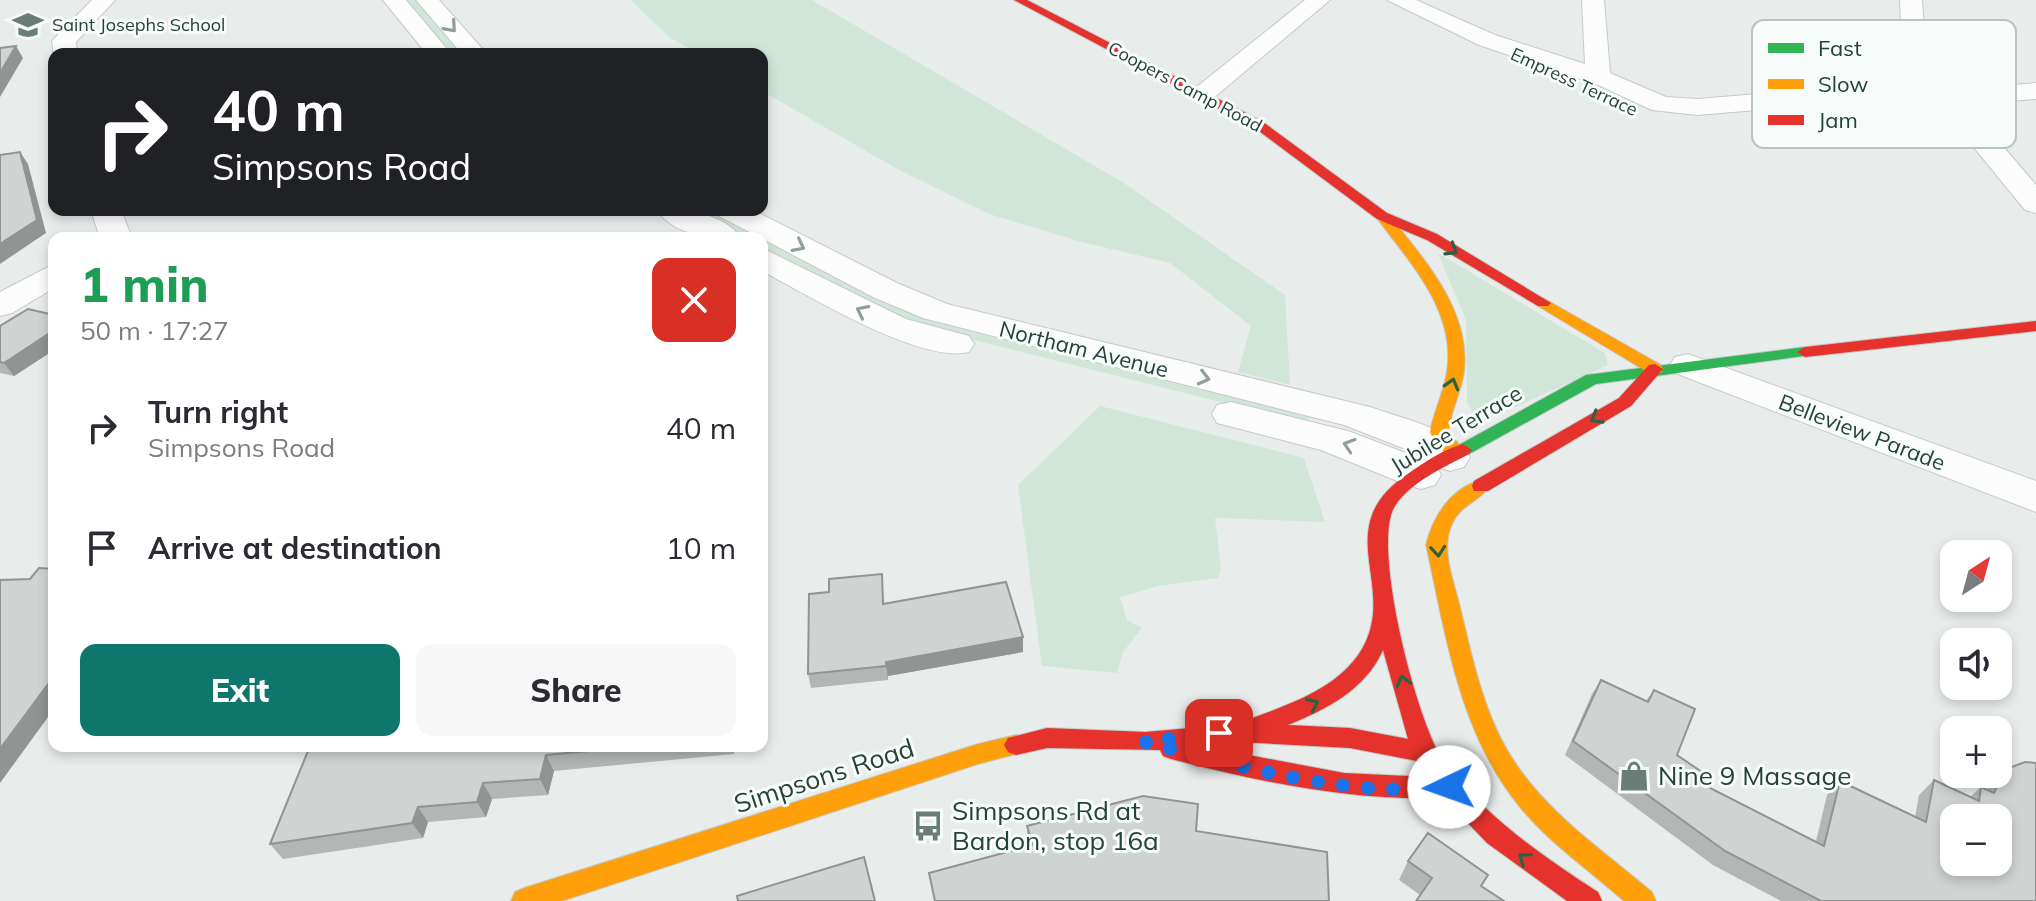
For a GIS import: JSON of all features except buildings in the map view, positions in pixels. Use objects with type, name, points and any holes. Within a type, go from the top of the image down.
[{"type":"main road","name":"Coopers Camp Road","points":[[1019,0],[1259,125],[1382,216],[1417,258],[1449,317],[1456,366],[1439,432],[1443,441],[1443,461]]},
{"type":"main road","name":"Coopers Camp Road","points":[[1382,216],[1432,237],[1671,367]]},
{"type":"main road","name":"Jubilee Terrace","points":[[1589,901],[1504,844],[1425,752],[1376,566],[1378,520],[1389,500],[1443,461],[1592,379],[1671,367],[2036,326]]},
{"type":"main road","points":[[1505,777],[1479,714],[1437,553],[1439,527],[1444,514],[1473,488],[1625,402],[1671,367]]},
{"type":"main road","points":[[1443,461],[1473,488]]},
{"type":"main road","points":[[1443,461],[1473,488]]},
{"type":"main road","points":[[1240,732],[1306,708],[1342,688],[1374,652],[1383,627],[1385,609]]},
{"type":"main road","name":"Simpsons Road","points":[[524,901],[1017,744],[1047,738],[1145,742],[1240,732],[1350,738],[1453,759]]},
{"type":"main road","name":"Simpsons Road","points":[[1145,742],[1295,778],[1403,789],[1456,786]]},
{"type":"main road","points":[[1480,766],[1505,777],[1643,901]]},
{"type":"street","points":[[65,48],[64,41],[104,0]]},
{"type":"street","points":[[394,0],[434,48]]},
{"type":"street","points":[[427,0],[470,48]]},
{"type":"street","points":[[1202,95],[1319,0]]},
{"type":"street","name":"Empress Terrace","points":[[1398,0],[1637,112],[1665,120],[1703,122],[1752,117]]},
{"type":"street","points":[[1593,0],[1598,77]]},
{"type":"street","points":[[1911,0],[1911,20]]},
{"type":"street","name":"Empress Terrace","points":[[1487,40],[1598,77],[1661,104],[1688,107],[1752,104]]},
{"type":"street","name":"Empress Terrace","points":[[2016,92],[2036,91]]},
{"type":"street","points":[[1988,148],[2036,204]]},
{"type":"street","points":[[683,216],[714,232]]},
{"type":"street","name":"Northam Avenue","points":[[742,216],[919,306],[1339,411],[1407,435],[1443,461]]},
{"type":"street","name":"Northam Avenue","points":[[768,261],[856,308],[913,333],[1334,440],[1443,461]]},
{"type":"street","points":[[0,306],[48,278]]},
{"type":"street","name":"Belleview Parade","points":[[1671,367],[2036,497]]},
{"type":"green space","points":[[404,0],[418,0],[459,48],[444,48]]},
{"type":"green space","points":[[631,0],[812,0],[1124,183],[1285,295],[1290,385],[1238,372],[1251,326],[1170,263],[1082,242],[989,214],[899,170],[768,94],[768,48],[688,48],[669,37]]},
{"type":"green space","points":[[700,216],[725,216],[755,232],[731,232]]},
{"type":"green space","points":[[768,239],[876,295],[1312,418],[1300,422],[919,326],[768,252]]},
{"type":"green space","points":[[1438,253],[1605,353],[1608,365],[1494,417],[1475,415],[1467,402],[1466,320]]},
{"type":"green space","points":[[1100,406],[1304,458],[1325,522],[1215,518],[1221,570],[1218,578],[1158,586],[1120,597],[1127,620],[1142,628],[1123,652],[1117,673],[1042,666],[1018,485]]},
{"type":"traffic: fast","points":[[1463,450],[1592,379],[1805,352]]},
{"type":"traffic: slow","points":[[1386,221],[1435,287],[1451,325],[1455,344],[1455,374],[1439,432],[1443,441],[1457,452]]},
{"type":"traffic: slow","points":[[1543,303],[1655,369]]},
{"type":"traffic: slow","points":[[1481,486],[1450,510],[1441,525],[1436,545],[1478,712],[1508,773],[1529,800],[1570,840],[1643,901]]},
{"type":"traffic: slow","points":[[524,901],[978,754],[1016,745]]},
{"type":"traffic: jam","points":[[1019,0],[1259,125],[1382,216],[1432,237],[1543,303]]},
{"type":"traffic: jam","points":[[1805,352],[2036,326]]},
{"type":"traffic: jam","points":[[1481,486],[1625,402],[1655,369]]},
{"type":"traffic: jam","points":[[1463,450],[1400,489],[1384,506],[1378,525],[1381,588],[1397,664],[1416,729],[1426,755],[1438,773],[1496,835],[1589,901]]},
{"type":"traffic: jam","points":[[1258,726],[1323,698],[1357,672],[1370,655],[1385,609]]},
{"type":"traffic: jam","points":[[1016,745],[1047,738],[1145,742],[1240,732],[1350,738],[1425,752]]},
{"type":"traffic: jam","points":[[1171,749],[1274,773],[1344,784],[1449,787]]},
{"type":"place","name":"Saint Josephs School","points":[[28,25]]},
{"type":"place","name":"Nine 9 Massage","points":[[1634,776]]},
{"type":"place","name":"Simpsons Rd at Bardon, stop 16a","points":[[928,826]]},
{"type":"route","points":[[1219,733],[1145,742],[1295,778],[1403,789],[1449,787]]}]
